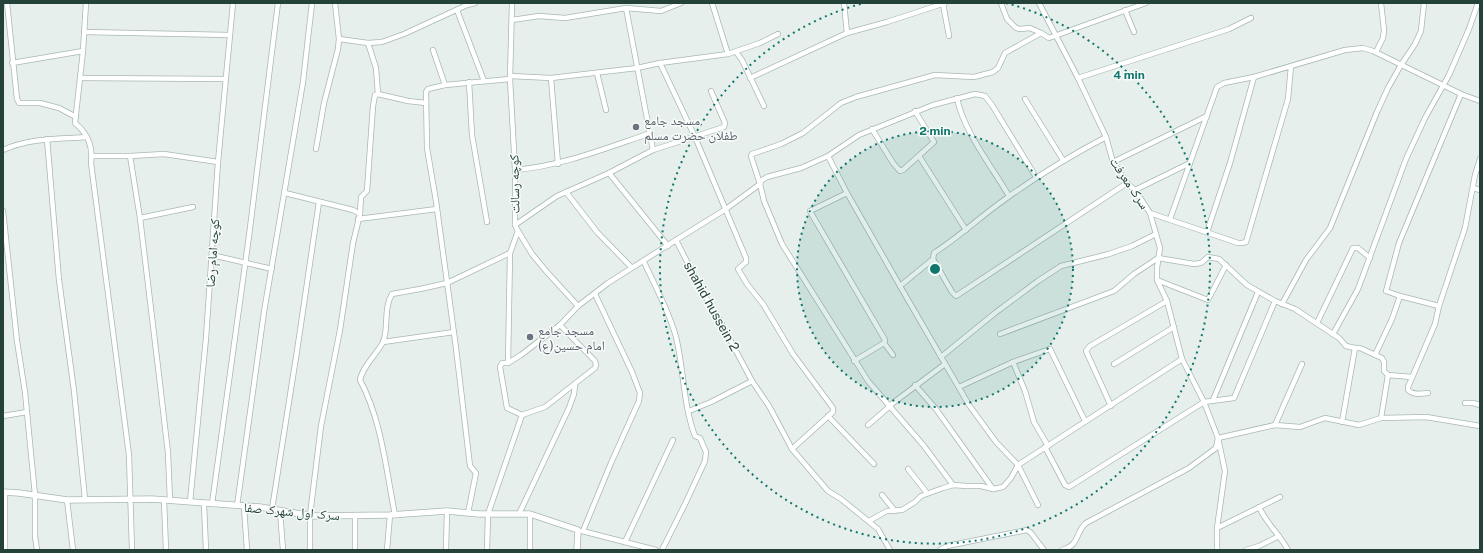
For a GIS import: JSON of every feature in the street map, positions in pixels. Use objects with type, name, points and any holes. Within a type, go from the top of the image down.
[{"type":"street","points":[[6,3],[12,63],[17,99],[19,103],[40,103],[59,108],[76,116]]},
{"type":"street","points":[[86,3],[83,52],[75,123],[82,129],[91,146],[91,163],[128,455],[132,550]]},
{"type":"street","name":"کوچه امام رضا","points":[[190,502],[206,338],[218,162],[233,3]]},
{"type":"street","points":[[212,504],[246,262],[278,3]]},
{"type":"street","points":[[237,506],[272,269],[303,82],[312,3]]},
{"type":"street","points":[[316,149],[324,103],[338,49],[339,39],[335,3]]},
{"type":"street","points":[[339,39],[368,43],[382,42],[404,34],[474,3]]},
{"type":"street","name":"کوچه رسالت","points":[[508,363],[510,253],[518,231],[515,224],[515,170],[510,77],[512,3]]},
{"type":"street","points":[[512,20],[539,16],[565,18],[626,8],[661,11],[681,3]]},
{"type":"street","points":[[712,3],[728,54]]},
{"type":"street","points":[[844,3],[847,33]]},
{"type":"street","points":[[750,78],[847,33],[887,22],[944,3],[949,36]]},
{"type":"street","points":[[1001,3],[1007,19],[1016,28],[1030,28],[1049,38],[1146,3]]},
{"type":"street","name":"سرک معرفت","points":[[1039,3],[1078,78],[1106,137],[1113,162],[1127,183],[1136,190],[1150,213],[1160,248],[1157,280],[1167,301],[1182,359],[1204,402],[1218,438],[1225,471],[1217,528],[1217,550]]},
{"type":"street","points":[[1376,52],[1383,38],[1384,30],[1381,3]]},
{"type":"street","points":[[1282,304],[1306,260],[1330,228],[1377,112],[1401,65],[1415,44],[1421,31],[1424,3]]},
{"type":"street","points":[[1333,334],[1358,289],[1406,160],[1425,118],[1443,85],[1469,30],[1479,4]]},
{"type":"street","points":[[626,8],[651,133],[653,150]]},
{"type":"street","points":[[457,10],[484,81]]},
{"type":"street","points":[[1125,10],[1134,32]]},
{"type":"street","points":[[1078,78],[1229,29],[1251,18]]},
{"type":"street","points":[[84,32],[230,35]]},
{"type":"street","points":[[953,486],[924,446],[868,381],[854,361],[782,244],[764,201],[751,156],[752,154],[781,144],[803,133],[841,103],[856,97],[935,75],[974,77],[993,72],[998,68],[1005,53],[1041,33]]},
{"type":"street","points":[[468,513],[476,473],[470,466],[454,332],[427,148],[426,92],[428,89],[445,85],[510,77],[551,78],[575,74],[597,73],[728,54],[760,43],[778,34]]},
{"type":"street","points":[[310,550],[310,516],[321,426],[340,330],[362,197],[367,191],[373,106],[375,95],[378,94],[376,68],[368,43]]},
{"type":"street","points":[[1170,219],[1217,87],[1224,83],[1254,77],[1345,50],[1363,48],[1376,52],[1461,94],[1480,100]]},
{"type":"street","points":[[433,50],[445,85]]},
{"type":"street","points":[[12,63],[83,52]]},
{"type":"street","points":[[736,52],[742,60],[764,106]]},
{"type":"street","points":[[660,63],[695,137],[746,258],[746,262],[738,269],[747,284],[763,304],[793,354],[833,408],[833,412],[792,449]]},
{"type":"street","points":[[1150,213],[1238,243],[1246,242],[1288,99],[1290,66]]},
{"type":"street","points":[[597,73],[606,110]]},
{"type":"street","points":[[1207,232],[1230,163],[1254,77]]},
{"type":"street","points":[[80,78],[226,79]]},
{"type":"street","points":[[551,78],[558,164]]},
{"type":"street","points":[[469,82],[472,135],[487,222]]},
{"type":"street","points":[[515,224],[557,196],[609,173],[653,150],[725,126],[710,91]]},
{"type":"street","points":[[378,94],[408,101],[426,103]]},
{"type":"street","points":[[560,325],[595,361],[595,368],[545,407],[522,415],[507,408],[500,367],[502,363],[508,363],[521,355],[560,325],[578,306],[631,267],[644,262],[726,209],[760,184],[762,180],[767,177],[801,168],[828,156],[843,144],[872,129],[915,111],[975,94],[985,96],[1036,177]]},
{"type":"street","points":[[1439,306],[1386,291],[1399,243],[1461,94]]},
{"type":"street","points":[[957,98],[965,121],[1010,196]]},
{"type":"street","points":[[1025,98],[1063,160]]},
{"type":"street","points":[[872,129],[893,163],[900,171],[903,170],[934,142],[915,111]]},
{"type":"street","points":[[1113,162],[1207,116]]},
{"type":"street","points":[[515,170],[558,164],[651,133]]},
{"type":"street","points":[[3,150],[15,145],[47,139],[87,137]]},
{"type":"street","points":[[1106,137],[1063,160],[1036,177],[934,253],[933,259],[952,292],[956,296],[1127,183]]},
{"type":"street","points":[[47,139],[59,280],[74,391],[85,500]]},
{"type":"street","points":[[92,156],[164,154],[218,162]]},
{"type":"street","points":[[130,156],[140,218],[168,453],[166,550]]},
{"type":"street","points":[[828,156],[847,193],[945,364],[978,418],[996,442],[1018,464],[1038,505]]},
{"type":"street","points":[[919,156],[966,230]]},
{"type":"street","points":[[1428,393],[1418,394],[1408,390],[1412,377],[1435,324],[1439,306],[1465,228],[1475,175],[1480,159]]},
{"type":"street","points":[[1136,190],[1190,163]]},
{"type":"street","points":[[609,173],[668,246]]},
{"type":"street","points":[[1473,188],[1480,190]]},
{"type":"street","points":[[566,192],[597,232],[631,267]]},
{"type":"street","points":[[285,193],[353,210],[360,214]]},
{"type":"street","points":[[847,193],[810,211],[885,340],[884,343],[893,355]]},
{"type":"street","points":[[272,509],[319,202]]},
{"type":"street","points":[[140,218],[193,207]]},
{"type":"street","points":[[358,219],[437,209]]},
{"type":"street","points":[[3,211],[5,252],[27,412],[35,495],[35,536],[37,550]]},
{"type":"street","points":[[518,231],[532,254],[578,306]]},
{"type":"street","points":[[941,357],[995,313],[1061,266],[1115,252],[1132,246],[1156,234]]},
{"type":"street","name":"shahid hussein 2","points":[[676,240],[703,293],[792,449],[828,491],[841,498],[878,529],[890,550]]},
{"type":"street","points":[[1317,323],[1353,248],[1358,248],[1370,258]]},
{"type":"street","points":[[387,550],[392,515],[378,427],[369,399],[360,380],[383,342],[388,300],[392,294],[447,283],[510,253]]},
{"type":"street","points":[[212,255],[272,269]]},
{"type":"street","points":[[1000,334],[1114,291],[1134,274],[1158,258],[1194,264],[1201,263],[1208,257],[1219,259],[1247,285],[1275,301],[1296,309],[1339,338],[1346,346],[1360,348],[1382,358],[1384,362],[1384,371],[1388,375],[1412,377]]},
{"type":"street","points":[[900,286],[933,259]]},
{"type":"street","points":[[644,262],[672,322],[680,355],[690,424],[695,436],[700,438],[706,455],[705,461],[686,504],[662,550]]},
{"type":"street","points":[[1157,280],[1208,300],[1226,265]]},
{"type":"street","points":[[1213,400],[1258,292]]},
{"type":"street","points":[[577,550],[581,531],[639,401],[640,393],[632,372],[595,294]]},
{"type":"street","points":[[1375,355],[1392,319],[1400,296]]},
{"type":"street","points":[[1111,406],[1086,351],[1090,346],[1167,301]]},
{"type":"street","points":[[1013,362],[1025,392],[1034,422],[1065,485],[1069,487],[1204,402],[1234,398],[1275,301]]},
{"type":"street","points":[[1114,364],[1174,327]]},
{"type":"street","points":[[383,342],[454,332]]},
{"type":"street","points":[[854,361],[884,343]]},
{"type":"street","points":[[1342,422],[1355,348]]},
{"type":"street","points":[[959,387],[1013,362],[1050,349],[1085,421]]},
{"type":"street","points":[[869,521],[887,511],[902,510],[927,493],[953,486],[981,486],[993,489],[1003,487],[1011,478],[1018,464],[1111,406],[1182,359]]},
{"type":"street","points":[[868,425],[915,385],[945,364]]},
{"type":"street","points":[[1275,426],[1302,364]]},
{"type":"street","points":[[1381,418],[1388,375]]},
{"type":"street","points":[[689,411],[711,402],[752,381]]},
{"type":"street","points":[[519,514],[569,408],[574,394],[575,385]]},
{"type":"street","points":[[915,385],[936,409],[993,489]]},
{"type":"street","points":[[1465,403],[1480,405]]},
{"type":"street","points":[[3,416],[27,412]]},
{"type":"street","points":[[487,550],[488,514],[522,415]]},
{"type":"street","points":[[828,416],[874,464]]},
{"type":"street","points":[[1062,550],[1070,547],[1076,541],[1082,526],[1086,523],[1189,468],[1216,448],[1218,438],[1275,426],[1300,426],[1325,418],[1359,424],[1381,418],[1426,417],[1480,426]]},
{"type":"street","points":[[625,542],[673,440]]},
{"type":"street","points":[[908,469],[927,493]]},
{"type":"street","points":[[4,492],[5,550]]},
{"type":"street","name":"سرک اول شهرک صفا","points":[[4,492],[67,500],[167,500],[272,509],[310,516],[392,515],[447,511],[488,514],[530,514],[581,531]]},
{"type":"street","points":[[882,495],[895,511]]},
{"type":"street","points":[[1217,528],[1280,497]]},
{"type":"street","points":[[67,500],[73,550]]},
{"type":"street","points":[[204,504],[206,550]]},
{"type":"street","points":[[244,507],[247,550]]},
{"type":"street","points":[[1259,507],[1288,550]]},
{"type":"street","points":[[280,511],[283,550]]},
{"type":"street","points":[[446,550],[447,511]]},
{"type":"street","points":[[530,514],[530,550]]},
{"type":"street","points":[[355,550],[356,516]]},
{"type":"street","points":[[940,550],[947,546],[1027,530],[1044,550]]},
{"type":"street","points":[[581,531],[656,550]]},
{"type":"street","points":[[1246,550],[1259,546],[1279,536]]},
{"type":"place","name":"مسجد جامع طفلان حضرت مسلم","points":[[636,127]]},
{"type":"place","name":"مسجد جامع امام حسین(ع)","points":[[530,337]]}]
